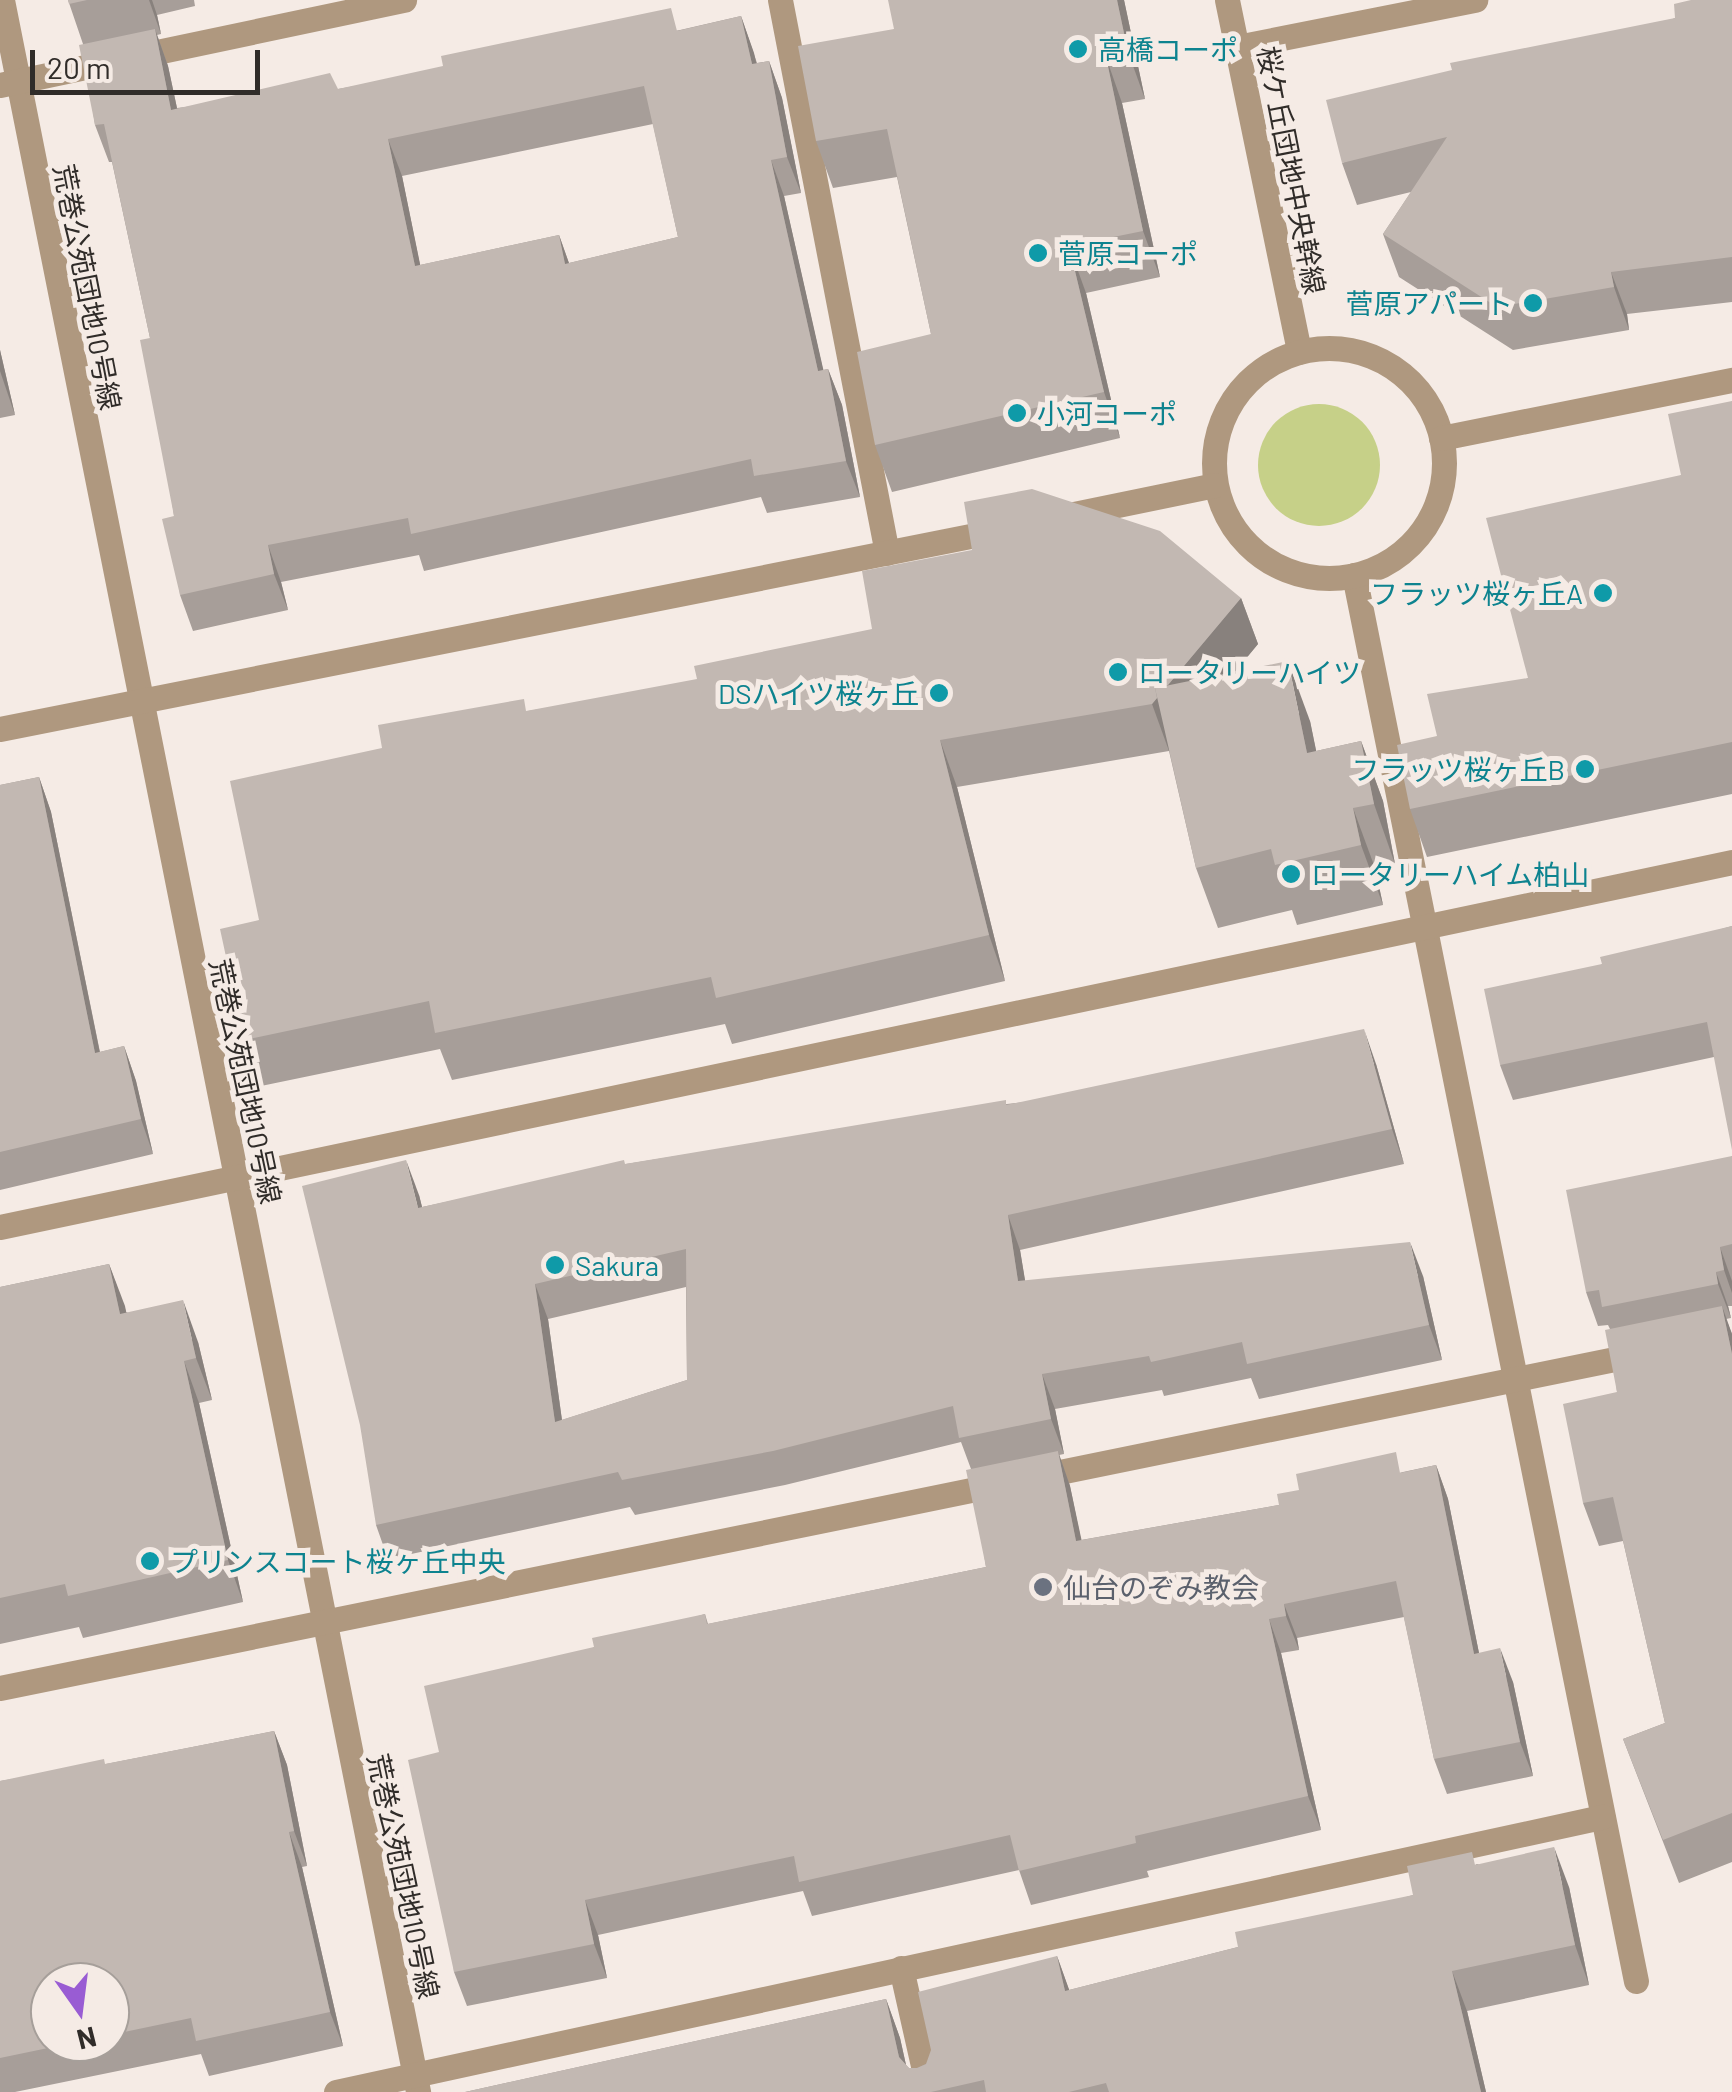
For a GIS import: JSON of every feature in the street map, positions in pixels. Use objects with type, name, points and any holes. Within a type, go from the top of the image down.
[{"type":"street","name":"荒巻公苑団地10号線","points":[[2,0],[9,84],[138,702],[416,2083]]},
{"type":"street","points":[[9,84],[404,0]]},
{"type":"street","points":[[780,0],[887,553]]},
{"type":"street","name":"桜ケ丘団地中央幹線","points":[[1227,0],[1299,352]]},
{"type":"street","points":[[1237,47],[1475,0]]},
{"type":"street","points":[[1336,348],[1372,356],[1404,376],[1428,404],[1441,438],[1444,474],[1435,509],[1416,539],[1387,563],[1354,575],[1317,578],[1280,568],[1251,548],[1239,534],[1215,485],[1214,450],[1223,417],[1241,388],[1267,365],[1299,352],[1336,348]]},
{"type":"street","points":[[1441,438],[1732,380]]},
{"type":"street","points":[[0,729],[1215,485]]},
{"type":"street","points":[[1354,575],[1636,1981]]},
{"type":"street","points":[[0,1226],[1732,862]]},
{"type":"street","points":[[0,1688],[1678,1346]]},
{"type":"street","points":[[336,2092],[416,2083],[902,1968],[1602,1817]]},
{"type":"street","points":[[902,1968],[929,2092]]},
{"type":"green space","points":[[1319,404],[1342,409],[1362,422],[1375,442],[1380,465],[1375,488],[1362,508],[1342,521],[1319,526],[1296,521],[1276,508],[1263,488],[1258,465],[1263,442],[1276,422],[1296,409]]},
{"type":"building","points":[[888,0],[1117,0],[1128,52],[1106,57],[1143,231],[1069,246],[1104,392],[875,445],[857,352],[931,334],[887,129],[816,141],[798,46],[894,29]]},
{"type":"building","points":[[1732,0],[1732,257],[1611,272],[1614,287],[1497,307],[1383,234],[1447,137],[1342,163],[1326,100],[1452,70],[1450,63],[1675,18],[1674,4]]},
{"type":"building","points":[[671,8],[677,31],[741,16],[752,64],[769,61],[787,157],[771,160],[818,371],[828,369],[846,461],[754,476],[751,459],[411,534],[408,518],[268,545],[274,574],[180,595],[162,519],[174,516],[140,340],[150,338],[104,124],[95,125],[79,45],[155,29],[171,110],[330,73],[338,89],[443,66],[441,56]],"holes":[[[644,86],[678,237],[565,264],[559,235],[415,266],[388,139]]]},
{"type":"building","points":[[1732,401],[1732,742],[1410,809],[1397,745],[1437,736],[1427,694],[1528,678],[1486,518],[1681,475],[1668,414]]},
{"type":"building","points":[[1032,489],[1160,531],[1241,598],[1168,685],[1155,688],[1157,698],[1152,704],[940,740],[989,935],[716,998],[711,977],[435,1033],[429,1001],[244,1040],[220,929],[259,920],[230,781],[382,748],[378,725],[524,699],[526,711],[697,679],[694,666],[872,629],[862,571],[972,550],[964,502]]},
{"type":"building","points":[[1288,661],[1307,753],[1361,741],[1374,804],[1353,808],[1361,845],[1275,865],[1271,849],[1196,868],[1155,688]]},
{"type":"building","points":[[39,777],[95,1053],[124,1046],[141,1119],[0,1152],[0,785]]},
{"type":"building","points":[[1732,926],[1732,1150],[1707,1022],[1500,1065],[1484,989],[1602,964],[1600,957]]},
{"type":"building","points":[[1364,1029],[1392,1129],[1008,1215],[1018,1281],[1410,1242],[1429,1325],[1247,1364],[1242,1342],[1151,1362],[1149,1356],[1042,1374],[1051,1419],[959,1438],[953,1406],[773,1451],[622,1480],[618,1472],[376,1525],[360,1425],[302,1186],[406,1160],[418,1208],[624,1160],[625,1164],[1006,1100],[1006,1105]],"holes":[[[686,1249],[687,1380],[555,1422],[535,1284]]]},
{"type":"building","points":[[1732,1156],[1732,1244],[1720,1247],[1724,1270],[1716,1272],[1718,1284],[1602,1307],[1599,1290],[1586,1292],[1566,1190]]},
{"type":"building","points":[[109,1264],[120,1314],[183,1300],[196,1358],[184,1361],[228,1560],[68,1596],[65,1584],[0,1598],[0,1287]]},
{"type":"building","points":[[1722,1306],[1732,1354],[1732,1813],[1663,1840],[1623,1739],[1665,1723],[1613,1497],[1583,1503],[1563,1404],[1617,1392],[1605,1330]]},
{"type":"building","points":[[1058,1451],[1076,1541],[1279,1505],[1277,1494],[1299,1490],[1296,1474],[1396,1452],[1400,1473],[1436,1465],[1474,1654],[1500,1648],[1520,1742],[1434,1759],[1396,1581],[1284,1604],[1286,1616],[1269,1619],[1308,1796],[1135,1836],[1136,1843],[1019,1871],[1010,1835],[799,1882],[794,1856],[585,1900],[594,1944],[454,1972],[408,1760],[439,1752],[424,1686],[594,1647],[592,1638],[705,1614],[707,1624],[986,1567],[966,1470]]},
{"type":"building","points":[[274,1731],[294,1831],[289,1832],[330,2012],[196,2041],[191,2018],[130,2031],[130,1962],[30,1962],[30,2052],[0,2058],[0,1781],[104,1759],[105,1764]]},
{"type":"building","points":[[1554,1847],[1575,1945],[1452,1971],[1481,2092],[1109,2092],[1106,2083],[1069,2092],[986,2092],[984,2080],[931,2092],[465,2092],[886,1999],[899,2057],[909,2068],[917,2068],[926,2064],[931,2050],[918,1992],[1057,1956],[1065,1991],[1238,1947],[1235,1932],[1413,1895],[1407,1866],[1472,1852],[1475,1865]]},
{"type":"place","name":"高橋コーポ","points":[[1078,49]]},
{"type":"place","name":"菅原コーポ","points":[[1038,253]]},
{"type":"place","name":"菅原アパート","points":[[1533,303]]},
{"type":"place","name":"小河コーポ","points":[[1017,413]]},
{"type":"place","name":"フラッツ桜ヶ丘A","points":[[1603,593]]},
{"type":"place","name":"ロータリーハイツ","points":[[1118,672]]},
{"type":"place","name":"DSハイツ桜ヶ丘","points":[[939,693]]},
{"type":"place","name":"フラッツ桜ヶ丘B","points":[[1585,769]]},
{"type":"place","name":"ロータリーハイム柏山","points":[[1291,874]]},
{"type":"place","name":"Sakura","points":[[555,1265]]},
{"type":"place","name":"プリンスコート桜ヶ丘中央","points":[[150,1561]]},
{"type":"place","name":"仙台のぞみ教会","points":[[1043,1587]]}]
